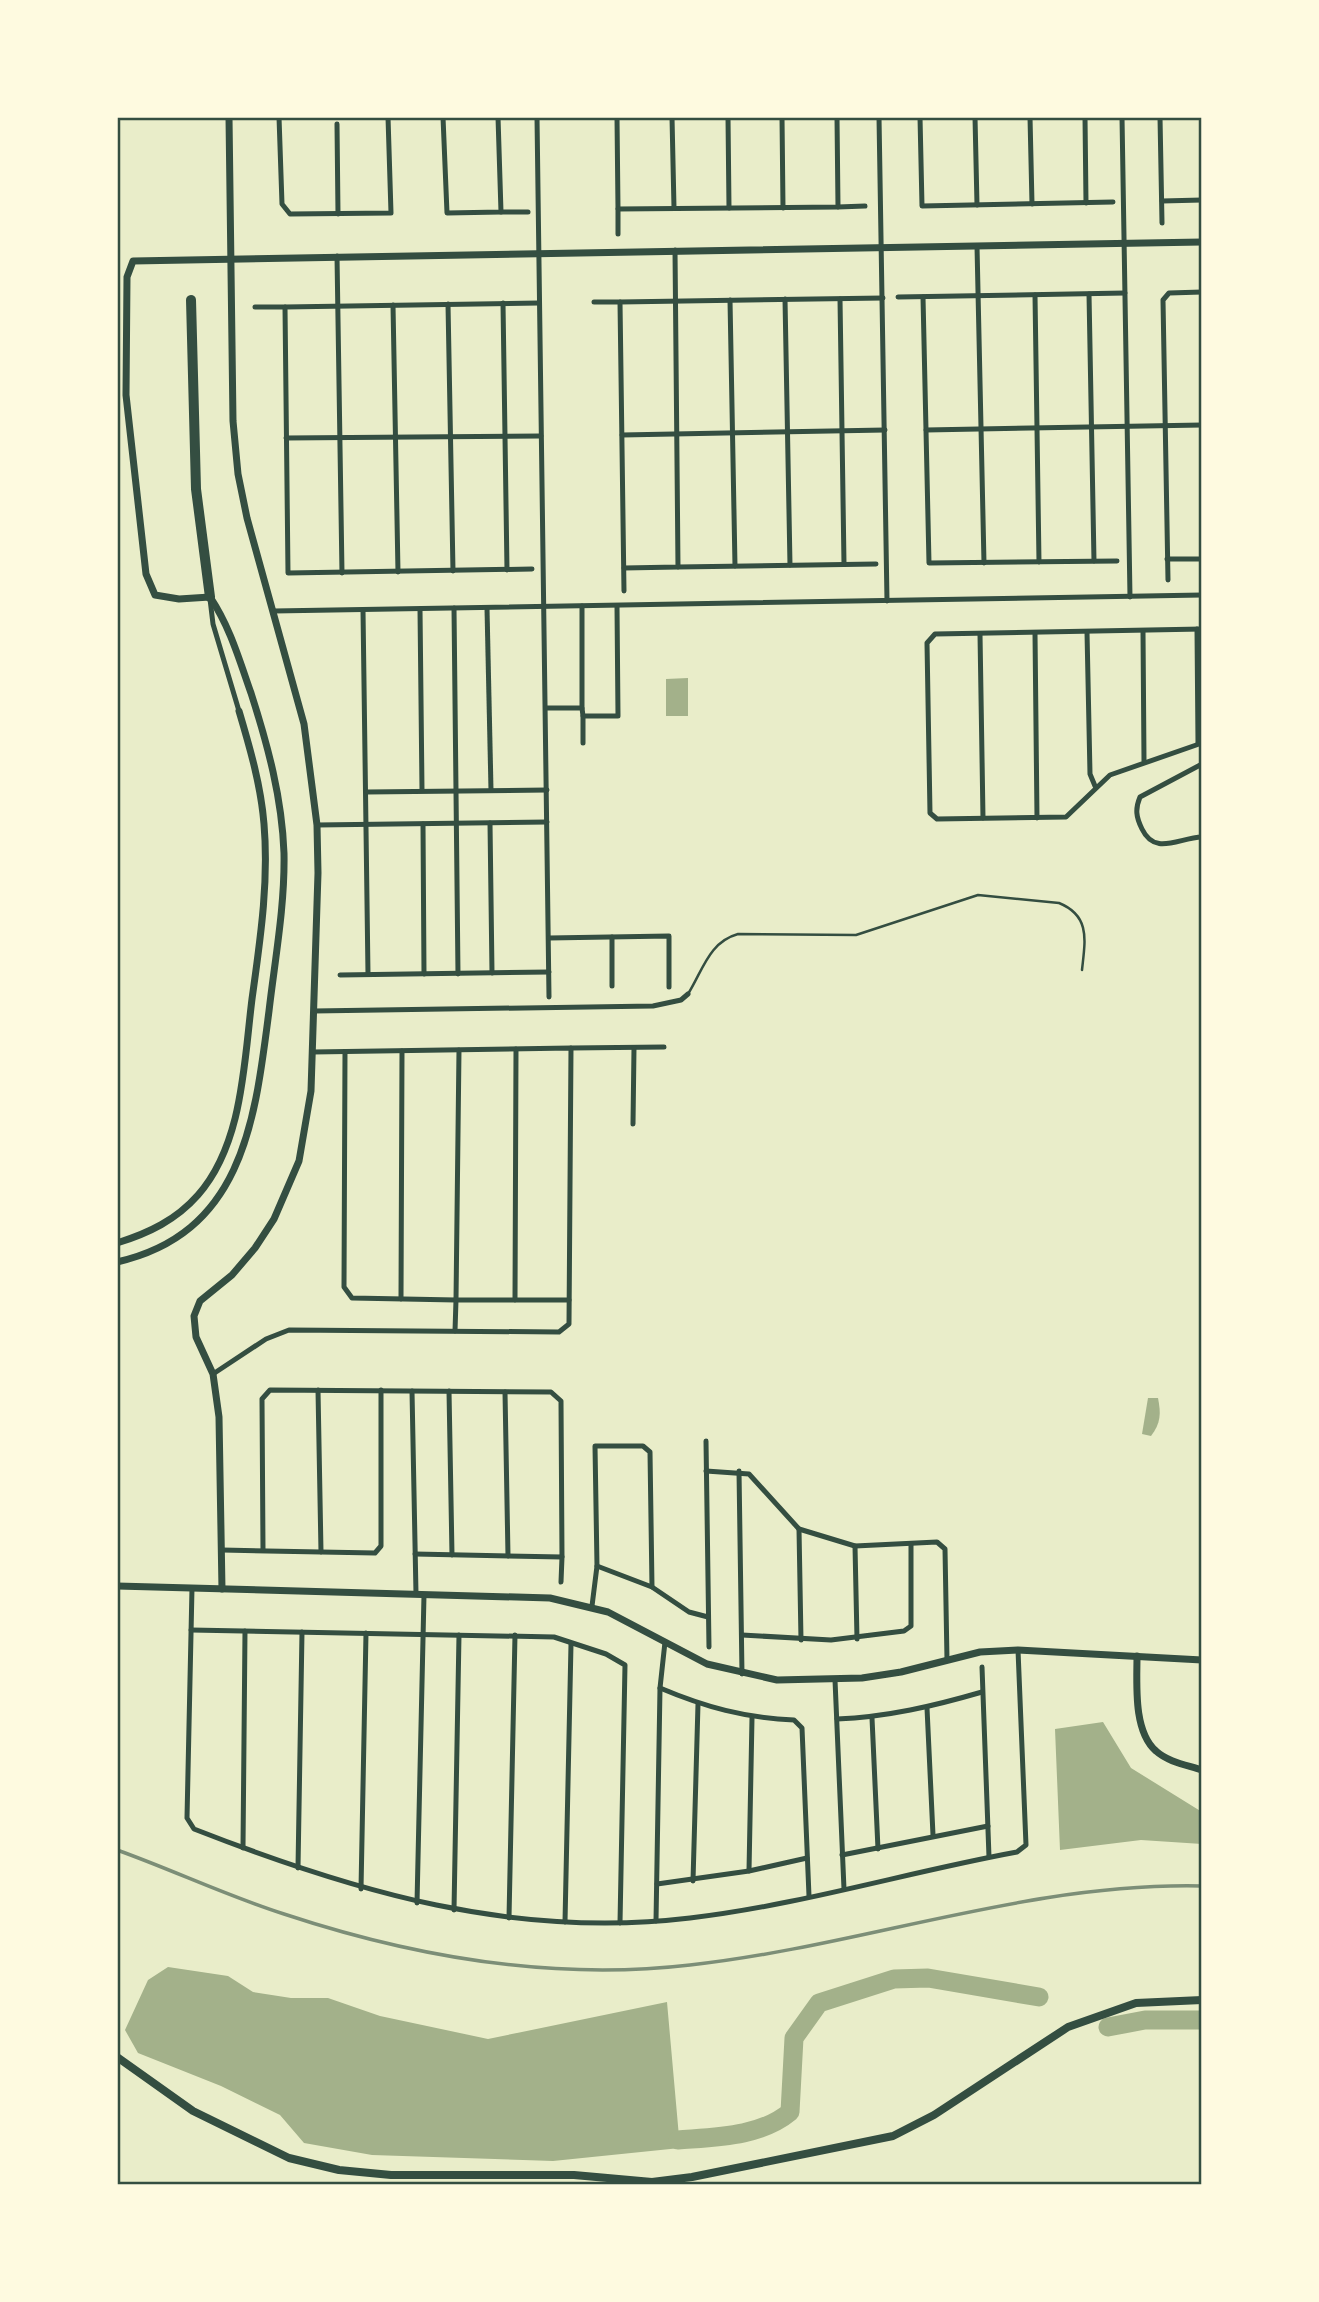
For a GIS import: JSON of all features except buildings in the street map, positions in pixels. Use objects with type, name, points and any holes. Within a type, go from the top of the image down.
[{"type":"highway","points":[[191,300],[196,489],[210,597]]},
{"type":"main road","points":[[117,2057],[193,2111],[289,2158],[339,2170],[391,2175],[574,2175],[652,2182],[692,2177],[893,2136],[934,2115],[1068,2027],[1136,2003],[1202,2000]]},
{"type":"street","points":[[222,1589],[219,1417],[212,1374],[196,1337],[194,1316],[200,1301],[232,1275],[255,1248],[288,1189],[299,1161],[307,1122],[313,1052],[317,825],[304,724],[275,611],[247,518],[239,474],[233,421],[229,117]]},
{"type":"street","points":[[279,117],[282,204],[290,214],[391,213],[388,117]]},
{"type":"street","points":[[443,117],[447,213],[528,212]]},
{"type":"street","points":[[498,117],[502,212]]},
{"type":"street","points":[[537,117],[549,997]]},
{"type":"street","points":[[617,117],[618,234]]},
{"type":"street","points":[[672,117],[674,208]]},
{"type":"street","points":[[728,117],[729,208]]},
{"type":"street","points":[[782,117],[783,208]]},
{"type":"street","points":[[837,117],[838,206]]},
{"type":"street","points":[[879,117],[887,601]]},
{"type":"street","points":[[920,117],[922,206],[1114,202]]},
{"type":"street","points":[[975,117],[977,205]]},
{"type":"street","points":[[1030,117],[1032,204]]},
{"type":"street","points":[[1085,117],[1086,203]]},
{"type":"street","points":[[1122,117],[1130,597]]},
{"type":"street","points":[[1160,117],[1162,223]]},
{"type":"street","points":[[337,124],[338,214]]},
{"type":"street","points":[[1162,201],[1202,200]]},
{"type":"street","points":[[618,209],[865,206]]},
{"type":"street","points":[[210,597],[164,599],[155,595],[146,575],[126,394],[127,277],[130,264],[138,260],[1202,242]]},
{"type":"street","points":[[977,246],[984,562]]},
{"type":"street","points":[[675,250],[678,567]]},
{"type":"street","points":[[337,256],[342,573]]},
{"type":"street","points":[[1168,580],[1163,300],[1169,293],[1202,292]]},
{"type":"street","points":[[898,297],[1125,293]]},
{"type":"street","points":[[1089,294],[1094,561]]},
{"type":"street","points":[[1035,295],[1039,562]]},
{"type":"street","points":[[923,297],[929,563],[1118,561]]},
{"type":"street","points":[[594,302],[883,298]]},
{"type":"street","points":[[785,299],[790,565]]},
{"type":"street","points":[[840,299],[844,564]]},
{"type":"street","points":[[730,300],[735,566]]},
{"type":"street","points":[[620,302],[624,591]]},
{"type":"street","points":[[503,303],[507,570]]},
{"type":"street","points":[[255,307],[539,303]]},
{"type":"street","points":[[448,304],[453,571]]},
{"type":"street","points":[[393,305],[398,572]]},
{"type":"street","points":[[285,307],[288,573],[532,569]]},
{"type":"street","points":[[926,430],[1202,425]]},
{"type":"street","points":[[622,435],[885,430]]},
{"type":"street","points":[[286,438],[541,436]]},
{"type":"street","points":[[1167,559],[1202,559]]},
{"type":"street","points":[[624,568],[876,564]]},
{"type":"street","points":[[275,611],[1202,596]]},
{"type":"street","points":[[117,1243],[163,1225],[199,1194],[223,1153],[234,1119],[263,917],[266,852],[260,791],[213,624],[210,597]]},
{"type":"street","points":[[117,1262],[177,1238],[213,1205],[239,1162],[256,1106],[261,1072],[284,885],[282,822],[275,780],[260,723],[227,622],[210,597]]},
{"type":"street","points":[[582,606],[583,743]]},
{"type":"street","points":[[617,606],[617,724]]},
{"type":"street","points":[[454,608],[458,974]]},
{"type":"street","points":[[488,608],[491,790]]},
{"type":"street","points":[[420,609],[422,790]]},
{"type":"street","points":[[363,610],[369,974]]},
{"type":"street","points":[[1199,629],[1200,743],[1110,775],[1066,817],[937,819],[930,813],[927,643],[935,634],[1199,629]]},
{"type":"street","points":[[1143,631],[1144,761]]},
{"type":"street","points":[[1087,632],[1090,774],[1096,786]]},
{"type":"street","points":[[1035,633],[1037,818]]},
{"type":"street","points":[[980,634],[983,818]]},
{"type":"street","points":[[546,708],[582,708]]},
{"type":"street","points":[[583,716],[618,716]]},
{"type":"street","points":[[1202,764],[1140,797],[1137,815],[1143,831],[1151,842],[1158,845],[1202,837]]},
{"type":"street","points":[[367,792],[547,790]]},
{"type":"street","points":[[317,825],[547,822]]},
{"type":"street","points":[[490,823],[492,973]]},
{"type":"street","points":[[423,824],[424,974]]},
{"type":"street","points":[[548,938],[669,936],[669,987]]},
{"type":"street","points":[[612,937],[612,986]]},
{"type":"street","points":[[341,975],[549,972]]},
{"type":"street","points":[[314,1011],[653,1006],[681,1000],[688,994]]},
{"type":"street","points":[[313,1052],[664,1047]]},
{"type":"street","points":[[212,1374],[267,1339],[289,1331],[559,1332],[569,1324],[571,1048]]},
{"type":"street","points":[[633,1124],[634,1048]]},
{"type":"street","points":[[514,1300],[516,1049]]},
{"type":"street","points":[[455,1331],[459,1050]]},
{"type":"street","points":[[401,1298],[402,1051]]},
{"type":"street","points":[[345,1052],[344,1287],[352,1298],[569,1300]]},
{"type":"street","points":[[263,1550],[262,1399],[270,1390],[551,1392],[561,1401],[561,1582]]},
{"type":"street","points":[[318,1390],[321,1552]]},
{"type":"street","points":[[222,1550],[375,1553],[381,1546],[381,1390]]},
{"type":"street","points":[[412,1391],[415,1554],[424,1634],[417,1903]]},
{"type":"street","points":[[449,1391],[452,1555]]},
{"type":"street","points":[[505,1392],[508,1556]]},
{"type":"street","points":[[706,1441],[709,1647]]},
{"type":"street","points":[[592,1606],[597,1566],[596,1446],[643,1446],[650,1452],[652,1587]]},
{"type":"street","points":[[706,1471],[739,1471],[749,1474],[760,1482],[799,1529],[855,1546],[937,1542],[945,1549],[947,1660]]},
{"type":"street","points":[[739,1471],[742,1674]]},
{"type":"street","points":[[799,1529],[801,1640]]},
{"type":"street","points":[[742,1635],[801,1640],[857,1639],[904,1631],[911,1626],[911,1544]]},
{"type":"street","points":[[855,1546],[857,1639]]},
{"type":"street","points":[[415,1554],[562,1557]]},
{"type":"street","points":[[597,1566],[652,1587],[689,1612],[708,1617]]},
{"type":"street","points":[[117,1586],[550,1598],[592,1606],[637,1626],[689,1657],[742,1674],[777,1679],[835,1680],[901,1672],[980,1652],[1018,1650],[1202,1660]]},
{"type":"street","points":[[192,1588],[187,1818],[194,1829],[361,1889],[417,1903],[509,1918],[620,1923],[722,1914],[1017,1852],[1026,1845],[1018,1650]]},
{"type":"street","points":[[191,1630],[554,1637],[606,1654],[625,1665],[620,1923]]},
{"type":"street","points":[[243,1848],[245,1630]]},
{"type":"street","points":[[298,1868],[302,1632]]},
{"type":"street","points":[[361,1889],[366,1633]]},
{"type":"street","points":[[454,1910],[460,1635]]},
{"type":"street","points":[[509,1918],[515,1635]]},
{"type":"street","points":[[656,1921],[660,1688],[665,1643]]},
{"type":"street","points":[[565,1922],[571,1644]]},
{"type":"street","points":[[1138,1656],[1138,1694],[1146,1738],[1155,1751],[1202,1770]]},
{"type":"street","points":[[982,1667],[989,1857]]},
{"type":"street","points":[[835,1680],[844,1889]]},
{"type":"street","points":[[660,1688],[698,1704],[752,1718],[794,1720],[802,1728],[809,1896]]},
{"type":"street","points":[[837,1720],[872,1718],[927,1708],[982,1692]]},
{"type":"street","points":[[693,1881],[698,1704]]},
{"type":"street","points":[[927,1708],[933,1835]]},
{"type":"street","points":[[749,1871],[752,1718]]},
{"type":"street","points":[[872,1718],[878,1849]]},
{"type":"street","points":[[842,1855],[988,1826]]},
{"type":"street","points":[[657,1884],[693,1881],[807,1858]]},
{"type":"lane","points":[[688,994],[715,945],[728,937],[738,934],[856,935],[978,895],[1059,903],[1070,908],[1080,917],[1085,929],[1082,970]]},
{"type":"shaded area","points":[[688,678],[688,716],[666,716],[666,679]]},
{"type":"shaded area","points":[[1148,1398],[1158,1398],[1160,1408],[1158,1422],[1151,1436],[1142,1434]]},
{"type":"shaded area","points":[[1103,1722],[1131,1768],[1202,1812],[1202,1844],[1141,1840],[1060,1850],[1055,1729]]},
{"type":"shaded area","points":[[168,1967],[228,1976],[253,1992],[291,1998],[328,1998],[380,2016],[488,2039],[667,2002],[680,2148],[553,2161],[372,2155],[304,2143],[280,2115],[221,2086],[138,2053],[125,2030],[148,1980]]},
{"type":"waterway","points":[[678,2140],[751,2131],[790,2112],[794,2038],[819,2003],[894,1979],[928,1978],[1039,1997]]},
{"type":"waterway","points":[[1108,2027],[1145,2020],[1202,2020]]},
{"type":"railway","points":[[117,1850],[263,1907],[383,1942],[484,1962],[587,1970],[690,1965],[754,1956],[1009,1904],[1073,1894],[1137,1887],[1202,1886]]}]
